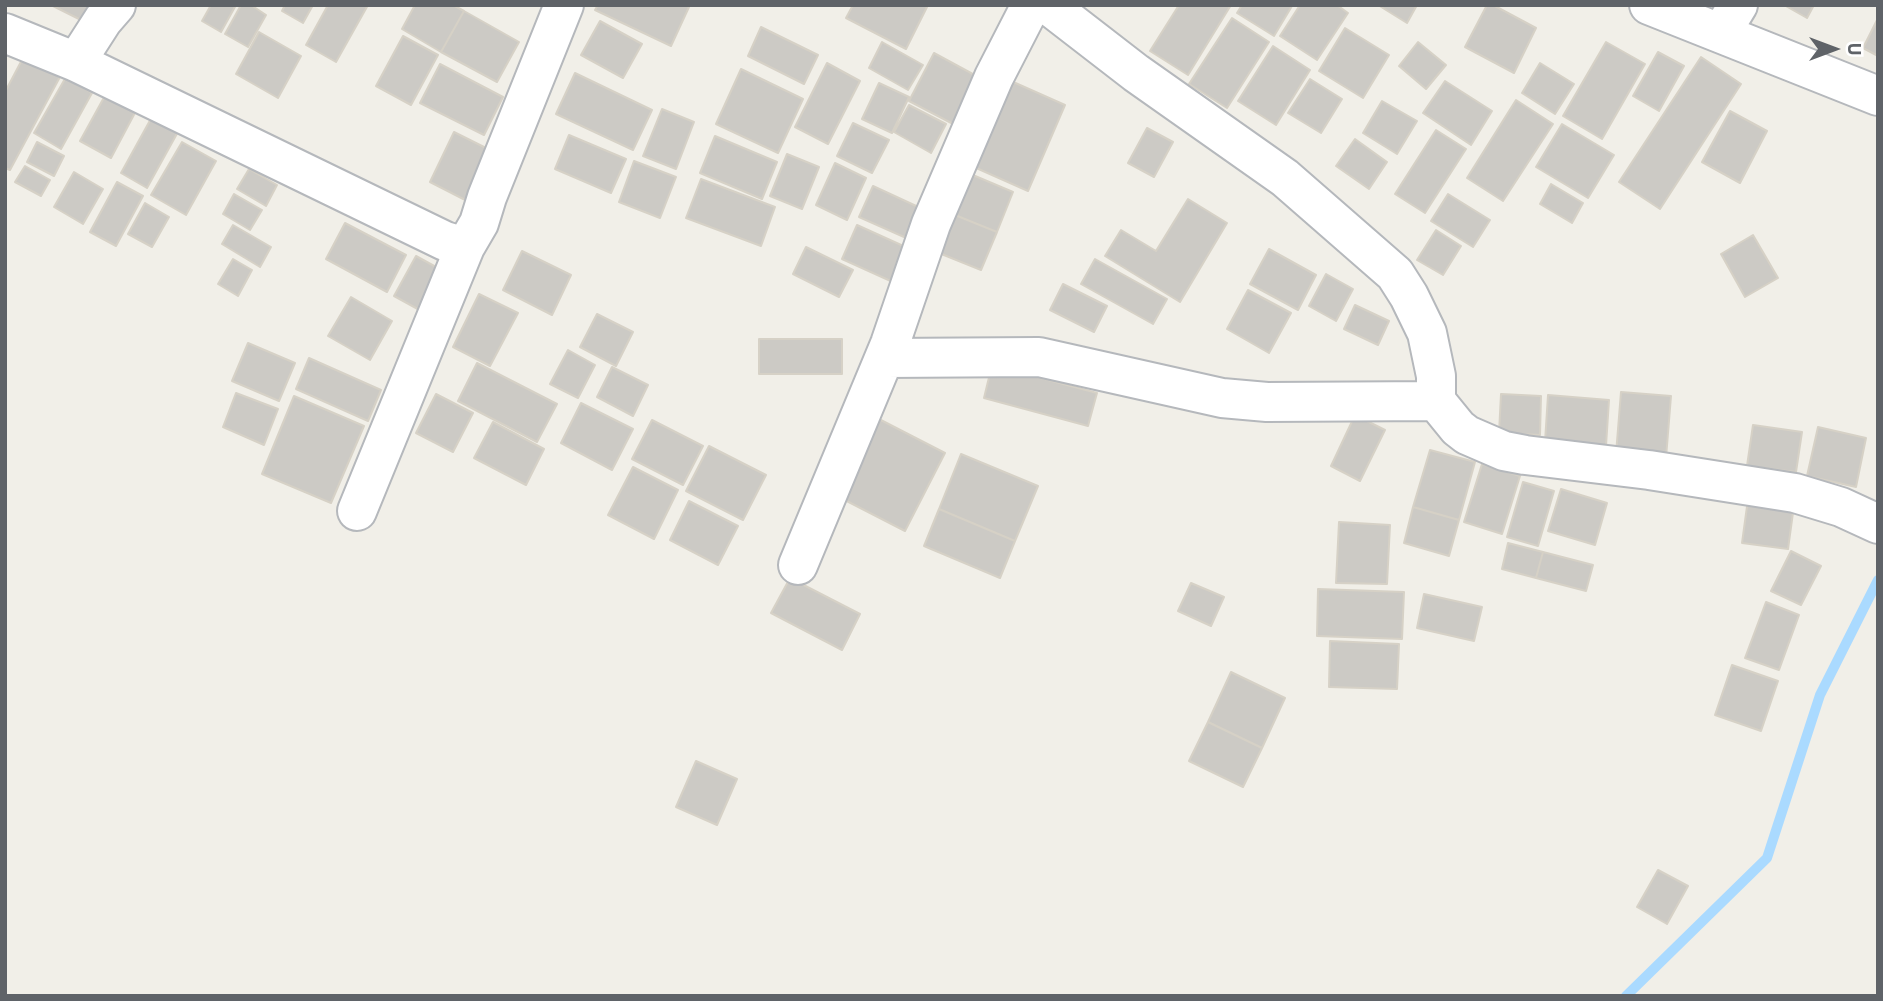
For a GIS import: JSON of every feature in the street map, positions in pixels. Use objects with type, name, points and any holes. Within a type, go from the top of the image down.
[{"type":"street","points":[[357,511],[564,5]]},
{"type":"street","points":[[798,565],[888,351],[942,200],[994,77],[1031,5]]},
{"type":"street","points":[[1048,5],[1136,72],[1285,178],[1395,274],[1427,333],[1436,389],[1458,428],[1467,435],[1504,451],[1795,493],[1841,508],[1871,522]]},
{"type":"street","points":[[1649,5],[1729,19],[1878,96]]},
{"type":"street","points":[[5,33],[95,33],[444,241],[477,223]]},
{"type":"street","points":[[888,351],[1039,357],[1222,398],[1267,402],[1436,389]]},
{"type":"building","points":[[51,5],[104,5],[93,26]]},
{"type":"building","points":[[211,5],[236,5],[221,32],[202,21]]},
{"type":"building","points":[[241,5],[251,5],[266,15],[248,47],[225,34]]},
{"type":"building","points":[[285,5],[313,5],[303,23],[282,11]]},
{"type":"building","points":[[328,5],[368,5],[336,62],[306,45]]},
{"type":"building","points":[[415,5],[453,5],[464,11],[441,52],[402,29]]},
{"type":"building","points":[[598,5],[689,7],[671,46],[595,10]]},
{"type":"building","points":[[853,5],[928,5],[906,49],[846,18]]},
{"type":"building","points":[[1179,5],[1231,5],[1188,75],[1150,51]]},
{"type":"building","points":[[1242,5],[1292,6],[1274,36],[1237,13]]},
{"type":"building","points":[[1300,5],[1337,5],[1348,13],[1317,60],[1280,36]]},
{"type":"building","points":[[1378,5],[1417,5],[1407,23]]},
{"type":"building","points":[[1487,5],[1493,5],[1536,28],[1514,73],[1465,47]]},
{"type":"building","points":[[1784,5],[1814,5],[1807,18]]},
{"type":"building","points":[[464,11],[519,42],[497,82],[441,52]]},
{"type":"building","points":[[1232,18],[1269,42],[1227,108],[1189,84]]},
{"type":"building","points":[[1878,20],[1878,56],[1863,48]]},
{"type":"building","points":[[600,21],[642,44],[623,78],[581,55]]},
{"type":"building","points":[[761,27],[818,55],[804,84],[748,56]]},
{"type":"building","points":[[1345,28],[1389,55],[1363,98],[1319,71]]},
{"type":"building","points":[[259,32],[301,56],[278,98],[236,74]]},
{"type":"building","points":[[403,36],[438,55],[411,105],[376,86]]},
{"type":"building","points":[[882,42],[923,65],[908,90],[869,68]]},
{"type":"building","points":[[1418,42],[1446,65],[1426,89],[1399,66]]},
{"type":"building","points":[[1606,42],[1645,64],[1602,139],[1563,116]]},
{"type":"building","points":[[1273,46],[1310,70],[1276,125],[1238,101]]},
{"type":"building","points":[[1658,52],[1684,66],[1659,111],[1633,96]]},
{"type":"building","points":[[934,53],[982,79],[957,126],[909,101]]},
{"type":"building","points":[[24,56],[61,75],[10,170],[5,168],[5,92]]},
{"type":"building","points":[[1701,57],[1741,84],[1660,209],[1619,182]]},
{"type":"building","points":[[827,63],[860,81],[828,144],[795,127]]},
{"type":"building","points":[[1540,63],[1574,84],[1555,114],[1522,93]]},
{"type":"building","points":[[440,64],[503,97],[484,135],[420,103]]},
{"type":"building","points":[[741,69],[803,99],[778,153],[716,124]]},
{"type":"building","points":[[575,73],[652,110],[633,150],[556,114]]},
{"type":"building","points":[[66,77],[92,93],[61,149],[34,133]]},
{"type":"building","points":[[1002,77],[1065,105],[1028,191],[965,163]]},
{"type":"building","points":[[1310,79],[1342,99],[1321,133],[1288,113]]},
{"type":"building","points":[[1445,81],[1492,111],[1471,145],[1423,113]]},
{"type":"building","points":[[879,83],[909,97],[892,133],[862,119]]},
{"type":"building","points":[[107,92],[137,109],[111,158],[80,141]]},
{"type":"building","points":[[1516,100],[1553,124],[1503,201],[1467,178]]},
{"type":"building","points":[[1382,101],[1417,121],[1397,154],[1363,133]]},
{"type":"building","points":[[909,105],[946,124],[931,153],[894,132]]},
{"type":"building","points":[[662,109],[694,122],[676,169],[643,156]]},
{"type":"building","points":[[1730,111],[1767,131],[1740,183],[1702,162]]},
{"type":"building","points":[[153,115],[179,130],[147,188],[121,173]]},
{"type":"building","points":[[853,123],[889,140],[872,173],[837,156]]},
{"type":"building","points":[[1562,124],[1614,155],[1588,198],[1536,167]]},
{"type":"building","points":[[1147,128],[1173,142],[1154,177],[1128,163]]},
{"type":"building","points":[[1436,130],[1466,149],[1425,213],[1395,194]]},
{"type":"building","points":[[454,132],[498,154],[473,204],[430,182]]},
{"type":"building","points":[[569,135],[626,159],[611,193],[555,169]]},
{"type":"building","points":[[715,136],[777,162],[762,199],[700,173]]},
{"type":"building","points":[[1355,139],[1387,162],[1369,189],[1336,166]]},
{"type":"building","points":[[37,142],[64,156],[54,176],[27,162]]},
{"type":"building","points":[[182,142],[216,161],[186,215],[151,195]]},
{"type":"building","points":[[787,154],[819,167],[802,209],[770,196]]},
{"type":"building","points":[[634,161],[676,177],[660,218],[619,202]]},
{"type":"building","points":[[835,163],[866,178],[847,220],[816,205]]},
{"type":"building","points":[[25,166],[50,180],[41,196],[15,182]]},
{"type":"building","points":[[249,169],[277,185],[266,206],[237,189]]},
{"type":"building","points":[[961,170],[1013,192],[997,232],[945,211]]},
{"type":"building","points":[[74,172],[103,189],[83,224],[54,207]]},
{"type":"building","points":[[701,179],[775,207],[761,246],[686,218]]},
{"type":"building","points":[[117,182],[143,196],[116,246],[90,232]]},
{"type":"building","points":[[1551,184],[1583,203],[1572,223],[1540,204]]},
{"type":"building","points":[[873,186],[927,211],[913,241],[859,217]]},
{"type":"building","points":[[234,194],[262,210],[250,230],[223,214]]},
{"type":"building","points":[[1448,194],[1490,220],[1473,247],[1431,221]]},
{"type":"building","points":[[1188,199],[1227,223],[1180,302],[1105,256],[1121,230],[1156,251]]},
{"type":"building","points":[[145,203],[169,217],[152,247],[128,234]]},
{"type":"building","points":[[945,211],[997,232],[981,270],[929,249]]},
{"type":"building","points":[[345,223],[406,255],[387,292],[326,259]]},
{"type":"building","points":[[233,225],[271,247],[260,267],[222,244]]},
{"type":"building","points":[[857,225],[910,249],[895,283],[842,259]]},
{"type":"building","points":[[1436,230],[1461,246],[1443,275],[1417,260]]},
{"type":"building","points":[[1753,235],[1778,278],[1745,297],[1721,254]]},
{"type":"building","points":[[806,247],[853,270],[839,297],[793,274]]},
{"type":"building","points":[[1269,249],[1316,275],[1298,310],[1250,284]]},
{"type":"building","points":[[522,251],[571,275],[552,315],[503,290]]},
{"type":"building","points":[[416,256],[447,273],[425,313],[394,296]]},
{"type":"building","points":[[233,259],[252,270],[238,296],[218,284]]},
{"type":"building","points":[[1095,259],[1167,299],[1153,324],[1081,284]]},
{"type":"building","points":[[1326,274],[1353,289],[1336,321],[1309,306]]},
{"type":"building","points":[[1063,284],[1107,306],[1094,332],[1050,310]]},
{"type":"building","points":[[1248,290],[1291,313],[1269,353],[1227,329]]},
{"type":"building","points":[[479,294],[518,313],[490,366],[453,347]]},
{"type":"building","points":[[351,297],[392,321],[370,360],[328,336]]},
{"type":"building","points":[[1355,305],[1389,321],[1378,345],[1344,329]]},
{"type":"building","points":[[597,314],[633,332],[616,366],[580,347]]},
{"type":"building","points":[[759,339],[842,339],[842,374],[759,374]]},
{"type":"building","points":[[248,343],[295,363],[279,401],[232,381]]},
{"type":"building","points":[[568,350],[595,365],[578,398],[550,384]]},
{"type":"building","points":[[309,358],[381,390],[368,421],[296,389]]},
{"type":"building","points":[[477,363],[557,404],[537,442],[458,401]]},
{"type":"building","points":[[992,365],[1097,393],[1088,426],[984,398]]},
{"type":"building","points":[[612,367],[648,385],[633,416],[597,397]]},
{"type":"building","points":[[1621,392],[1671,396],[1666,458],[1616,454]]},
{"type":"building","points":[[236,393],[278,409],[264,445],[223,427]]},
{"type":"building","points":[[436,394],[473,413],[453,452],[416,433]]},
{"type":"building","points":[[1501,394],[1541,396],[1540,435],[1499,433]]},
{"type":"building","points":[[1548,395],[1609,400],[1606,446],[1545,442]]},
{"type":"building","points":[[294,396],[364,426],[331,503],[262,474]]},
{"type":"building","points":[[581,403],[633,429],[612,470],[561,443]]},
{"type":"building","points":[[1355,415],[1385,430],[1360,481],[1331,466]]},
{"type":"building","points":[[875,417],[945,453],[905,531],[835,495]]},
{"type":"building","points":[[652,420],[703,446],[683,485],[632,459]]},
{"type":"building","points":[[493,422],[544,449],[526,485],[474,458]]},
{"type":"building","points":[[1753,425],[1802,432],[1796,472],[1747,466]]},
{"type":"building","points":[[1818,427],[1866,438],[1856,487],[1807,476]]},
{"type":"building","points":[[709,446],[766,475],[743,520],[686,491]]},
{"type":"building","points":[[1430,450],[1475,462],[1459,520],[1413,507]]},
{"type":"building","points":[[961,454],[1038,486],[1015,541],[939,509]]},
{"type":"building","points":[[1482,464],[1520,476],[1502,534],[1464,522]]},
{"type":"building","points":[[633,467],[678,490],[654,539],[608,515]]},
{"type":"building","points":[[1523,482],[1554,491],[1538,546],[1507,537]]},
{"type":"building","points":[[1561,489],[1607,503],[1595,545],[1548,531]]},
{"type":"building","points":[[1749,492],[1795,498],[1788,549],[1742,543]]},
{"type":"building","points":[[689,501],[738,526],[718,565],[670,540]]},
{"type":"building","points":[[1413,507],[1459,520],[1449,556],[1404,543]]},
{"type":"building","points":[[939,509],[1015,541],[1000,578],[924,546]]},
{"type":"building","points":[[1339,522],[1390,525],[1387,584],[1336,583]]},
{"type":"building","points":[[1508,543],[1543,552],[1536,578],[1502,569]]},
{"type":"building","points":[[1791,551],[1821,566],[1801,605],[1771,591]]},
{"type":"building","points":[[1543,552],[1593,565],[1586,591],[1536,578]]},
{"type":"building","points":[[790,578],[860,614],[842,650],[771,613]]},
{"type":"building","points":[[1191,583],[1224,597],[1211,626],[1178,611]]},
{"type":"building","points":[[1318,589],[1404,592],[1402,639],[1317,636]]},
{"type":"building","points":[[1424,594],[1482,607],[1474,641],[1417,628]]},
{"type":"building","points":[[1766,602],[1799,615],[1779,670],[1745,658]]},
{"type":"building","points":[[1330,641],[1399,644],[1397,689],[1329,687]]},
{"type":"building","points":[[1732,665],[1778,681],[1761,731],[1715,715]]},
{"type":"building","points":[[1231,672],[1285,698],[1262,748],[1208,722]]},
{"type":"building","points":[[1208,722],[1262,748],[1243,787],[1189,761]]},
{"type":"building","points":[[696,761],[737,779],[717,825],[676,807]]},
{"type":"building","points":[[1658,870],[1688,886],[1667,924],[1637,907]]},
{"type":"waterway","points":[[1626,996],[1767,858],[1820,695],[1878,580]]}]
